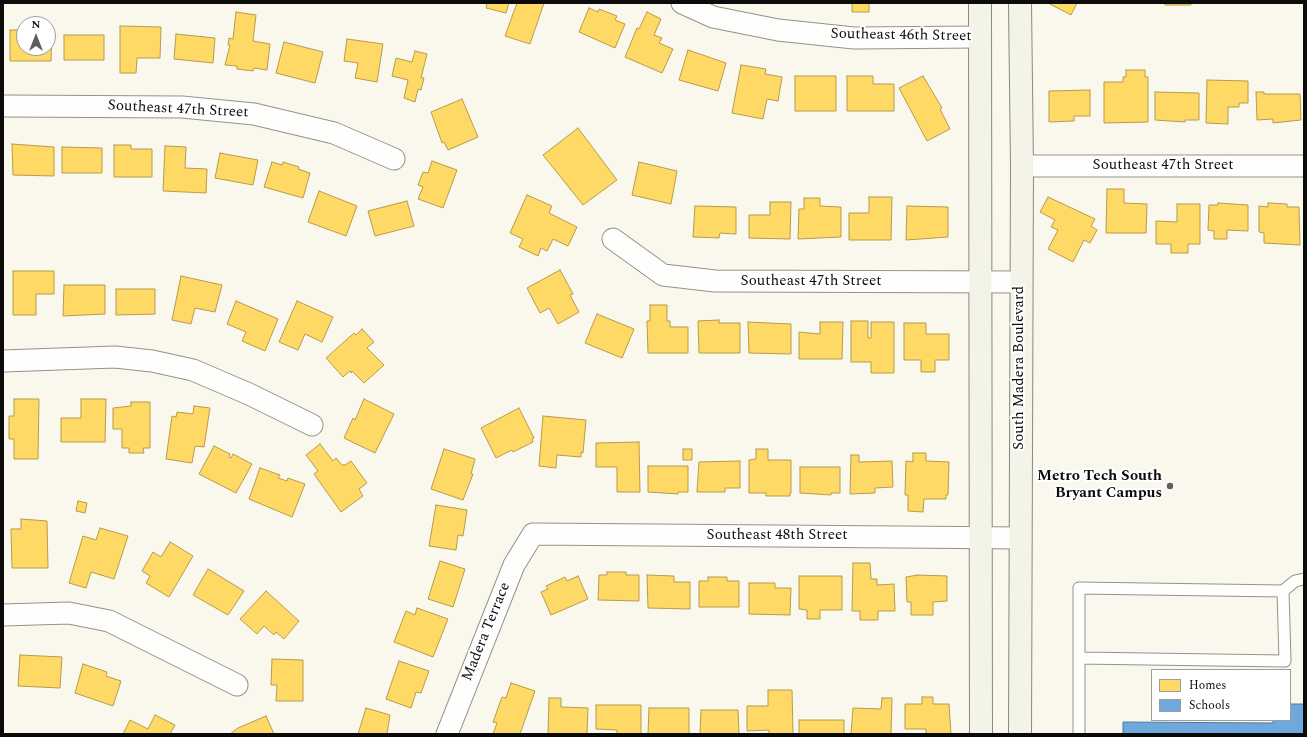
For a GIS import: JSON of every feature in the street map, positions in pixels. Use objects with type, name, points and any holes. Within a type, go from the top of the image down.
[{"type":"street","name":"Southeast 46th Street","points":[[682,3],[713,17],[778,30],[854,38],[980,36]]},
{"type":"street","points":[[980,3],[981,734]]},
{"type":"street","name":"South Madera Boulevard","points":[[1020,3],[1022,166],[1020,282],[1020,734]]},
{"type":"street","name":"Southeast 47th Street","points":[[3,106],[182,107],[254,114],[334,133],[394,159]]},
{"type":"street","name":"Southeast 47th Street","points":[[1022,166],[1304,166]]},
{"type":"street","name":"Southeast 47th Street","points":[[614,239],[663,275],[715,281],[1020,282]]},
{"type":"street","points":[[3,361],[115,357],[165,364],[193,370],[249,394],[312,425]]},
{"type":"street","name":"Southeast 48th Street","points":[[534,534],[1020,538]]},
{"type":"street","name":"Madera Terrace","points":[[448,734],[514,565],[534,534]]},
{"type":"street","points":[[3,615],[69,613],[109,621],[237,686]]},
{"type":"lane","points":[[1079,734],[1079,588],[1282,592],[1295,581],[1304,579]]},
{"type":"lane","points":[[1079,658],[1285,660],[1282,592]]},
{"type":"building: Homes","points":[[487,3],[509,3],[506,13],[486,8]]},
{"type":"building: Homes","points":[[517,3],[544,3],[530,44],[505,36]]},
{"type":"building: Homes","points":[[852,3],[869,3],[869,12],[852,12]]},
{"type":"building: Homes","points":[[1048,3],[1077,3],[1071,15]]},
{"type":"building: Homes","points":[[1165,3],[1191,3],[1191,5],[1165,5]]},
{"type":"building: Homes","points":[[589,8],[598,12],[599,9],[617,16],[615,20],[625,24],[615,48],[579,32]]},
{"type":"building: Homes","points":[[236,12],[256,15],[253,41],[270,44],[267,70],[254,68],[253,71],[237,69],[237,66],[225,65],[230,45],[228,45],[229,38],[233,39]]},
{"type":"building: Homes","points":[[647,12],[661,19],[654,35],[662,38],[659,43],[673,49],[662,73],[625,57],[637,28],[639,29]]},
{"type":"building: Homes","points":[[120,26],[161,27],[160,58],[137,58],[136,73],[120,73]]},
{"type":"building: Homes","points":[[10,30],[16,30],[16,56],[51,56],[51,61],[10,61]]},
{"type":"building: Homes","points":[[176,34],[215,38],[213,63],[174,59]]},
{"type":"building: Homes","points":[[64,35],[104,35],[104,60],[64,60]]},
{"type":"building: Homes","points":[[347,39],[383,44],[377,82],[355,78],[358,63],[344,61]]},
{"type":"building: Homes","points":[[284,42],[323,52],[315,83],[276,73]]},
{"type":"building: Homes","points":[[688,50],[726,63],[718,91],[679,80]]},
{"type":"building: Homes","points":[[415,51],[427,54],[421,78],[424,78],[421,90],[418,89],[415,102],[404,98],[408,80],[392,76],[396,58],[412,62]]},
{"type":"building: Homes","points":[[741,65],[766,69],[765,74],[782,77],[778,101],[767,99],[763,119],[732,113]]},
{"type":"building: Homes","points":[[1126,70],[1145,70],[1145,77],[1148,77],[1148,122],[1104,123],[1104,82],[1123,82],[1123,77],[1126,77]]},
{"type":"building: Homes","points":[[795,76],[836,76],[836,111],[795,111]]},
{"type":"building: Homes","points":[[847,76],[873,76],[873,84],[894,84],[894,111],[847,111]]},
{"type":"building: Homes","points":[[923,76],[942,108],[940,109],[950,129],[927,141],[899,88]]},
{"type":"building: Homes","points":[[1207,80],[1248,81],[1248,103],[1239,103],[1239,107],[1228,107],[1228,124],[1206,123]]},
{"type":"building: Homes","points":[[1090,90],[1090,116],[1074,116],[1074,121],[1049,122],[1049,91]]},
{"type":"building: Homes","points":[[1155,92],[1199,93],[1199,120],[1185,120],[1185,122],[1155,120]]},
{"type":"building: Homes","points":[[1256,92],[1264,92],[1264,94],[1300,94],[1301,120],[1273,123],[1273,119],[1257,120]]},
{"type":"building: Homes","points":[[462,99],[478,137],[448,150],[444,142],[442,143],[431,112]]},
{"type":"building: Homes","points":[[578,128],[617,180],[583,205],[543,155]]},
{"type":"building: Homes","points":[[12,144],[54,147],[54,176],[13,175]]},
{"type":"building: Homes","points":[[114,145],[131,145],[131,149],[152,149],[152,177],[114,177]]},
{"type":"building: Homes","points":[[165,146],[186,147],[185,168],[207,169],[206,193],[163,191]]},
{"type":"building: Homes","points":[[62,147],[102,148],[102,173],[62,173]]},
{"type":"building: Homes","points":[[220,153],[258,160],[253,185],[215,178]]},
{"type":"building: Homes","points":[[432,161],[457,170],[443,208],[418,199],[423,187],[418,185],[423,172],[428,173]]},
{"type":"building: Homes","points":[[272,162],[282,165],[283,162],[299,167],[298,169],[310,173],[303,198],[264,187]]},
{"type":"building: Homes","points":[[639,162],[677,171],[671,204],[632,195]]},
{"type":"building: Homes","points":[[1107,189],[1124,189],[1124,203],[1147,204],[1146,233],[1106,233]]},
{"type":"building: Homes","points":[[319,191],[357,206],[346,236],[308,222]]},
{"type":"building: Homes","points":[[527,195],[552,206],[549,213],[577,227],[568,246],[553,239],[547,251],[541,248],[538,256],[519,247],[523,239],[510,233]]},
{"type":"building: Homes","points":[[869,197],[892,197],[891,240],[849,240],[849,213],[869,213]]},
{"type":"building: Homes","points":[[1048,197],[1095,219],[1091,226],[1097,230],[1090,243],[1084,240],[1073,262],[1048,249],[1058,230],[1051,227],[1055,220],[1040,212]]},
{"type":"building: Homes","points":[[804,198],[820,198],[820,206],[841,207],[841,237],[798,239],[799,209],[804,209]]},
{"type":"building: Homes","points":[[407,201],[414,226],[375,236],[368,211]]},
{"type":"building: Homes","points":[[770,202],[791,202],[790,239],[749,238],[749,215],[770,215]]},
{"type":"building: Homes","points":[[1218,203],[1248,205],[1248,231],[1227,230],[1227,239],[1214,239],[1214,231],[1208,230],[1209,205],[1218,205]]},
{"type":"building: Homes","points":[[1268,203],[1287,204],[1287,207],[1299,207],[1300,245],[1264,243],[1264,233],[1259,232],[1259,206],[1268,207]]},
{"type":"building: Homes","points":[[1177,204],[1200,204],[1200,244],[1188,244],[1188,253],[1171,253],[1171,244],[1156,244],[1156,221],[1177,222]]},
{"type":"building: Homes","points":[[695,206],[736,207],[736,234],[720,233],[719,238],[693,237]]},
{"type":"building: Homes","points":[[907,206],[948,207],[948,237],[906,240]]},
{"type":"building: Homes","points":[[560,270],[573,294],[570,295],[579,312],[558,324],[549,308],[540,313],[527,288]]},
{"type":"building: Homes","points":[[13,271],[54,271],[54,294],[36,294],[36,315],[13,315]]},
{"type":"building: Homes","points":[[181,276],[222,285],[215,312],[195,308],[191,324],[172,320]]},
{"type":"building: Homes","points":[[64,285],[105,285],[105,314],[63,316]]},
{"type":"building: Homes","points":[[116,289],[155,289],[155,314],[116,315]]},
{"type":"building: Homes","points":[[236,301],[278,319],[265,351],[242,341],[246,332],[227,324]]},
{"type":"building: Homes","points":[[297,301],[333,317],[322,342],[305,334],[298,350],[279,342]]},
{"type":"building: Homes","points":[[650,305],[667,305],[667,321],[670,321],[670,327],[688,327],[688,353],[648,353],[647,321],[650,321]]},
{"type":"building: Homes","points":[[597,314],[634,329],[622,358],[585,343]]},
{"type":"building: Homes","points":[[719,320],[719,323],[740,323],[740,353],[699,353],[698,321]]},
{"type":"building: Homes","points":[[851,321],[868,321],[868,338],[871,338],[871,322],[894,322],[894,373],[871,373],[871,362],[851,362]]},
{"type":"building: Homes","points":[[748,322],[791,324],[791,354],[749,353]]},
{"type":"building: Homes","points":[[820,322],[843,322],[842,359],[799,359],[799,332],[820,334]]},
{"type":"building: Homes","points":[[904,323],[926,323],[926,334],[949,334],[949,360],[935,360],[935,372],[921,372],[921,360],[904,360]]},
{"type":"building: Homes","points":[[362,329],[374,342],[367,348],[384,365],[364,383],[352,371],[343,377],[326,358],[354,333],[356,335]]},
{"type":"building: Homes","points":[[14,399],[39,399],[38,459],[14,459],[14,439],[9,439],[9,416],[14,416]]},
{"type":"building: Homes","points":[[81,399],[106,399],[105,442],[61,442],[61,418],[81,418]]},
{"type":"building: Homes","points":[[364,399],[394,414],[375,453],[344,438],[353,418],[355,420]]},
{"type":"building: Homes","points":[[131,402],[150,402],[150,448],[143,448],[144,453],[129,453],[129,448],[122,448],[122,429],[113,429],[113,408],[131,406]]},
{"type":"building: Homes","points":[[194,406],[210,408],[204,447],[195,446],[192,463],[166,459],[172,416],[176,417],[177,412],[193,414]]},
{"type":"building: Homes","points":[[519,408],[534,438],[532,439],[533,442],[513,452],[512,450],[496,458],[481,428]]},
{"type":"building: Homes","points":[[543,416],[586,420],[583,453],[581,452],[581,457],[557,455],[556,468],[539,466]]},
{"type":"building: Homes","points":[[639,442],[640,492],[617,492],[617,467],[596,467],[596,443]]},
{"type":"building: Homes","points":[[320,444],[333,461],[336,458],[342,465],[345,465],[351,461],[367,483],[359,489],[363,496],[341,512],[314,474],[318,471],[306,455]]},
{"type":"building: Homes","points":[[214,446],[230,454],[229,457],[231,458],[233,454],[252,464],[236,493],[199,474]]},
{"type":"building: Homes","points":[[444,449],[475,459],[471,474],[473,474],[463,500],[431,489]]},
{"type":"building: Homes","points":[[683,449],[692,449],[692,460],[683,460]]},
{"type":"building: Homes","points":[[756,449],[768,449],[768,460],[791,460],[790,496],[766,496],[766,493],[749,493],[749,460],[756,459]]},
{"type":"building: Homes","points":[[913,453],[926,453],[926,461],[949,462],[948,495],[946,495],[946,499],[924,499],[923,512],[908,511],[908,495],[905,495],[906,461],[913,462]]},
{"type":"building: Homes","points":[[851,455],[859,455],[859,462],[892,461],[893,487],[875,488],[875,493],[850,494]]},
{"type":"building: Homes","points":[[740,461],[740,488],[725,488],[725,492],[697,492],[699,462]]},
{"type":"building: Homes","points":[[648,466],[688,466],[688,492],[678,492],[678,494],[648,492]]},
{"type":"building: Homes","points":[[800,467],[840,467],[840,493],[831,493],[831,495],[800,493]]},
{"type":"building: Homes","points":[[260,468],[280,475],[278,478],[287,481],[288,478],[305,484],[292,517],[249,499]]},
{"type":"building: Homes","points":[[78,501],[87,503],[85,513],[76,511]]},
{"type":"building: Homes","points":[[436,505],[467,510],[463,536],[458,535],[456,550],[429,546]]},
{"type":"building: Homes","points":[[21,519],[47,521],[48,568],[12,568],[11,529],[21,529]]},
{"type":"building: Homes","points":[[100,528],[128,536],[114,579],[91,572],[86,588],[69,583],[83,536],[96,540]]},
{"type":"building: Homes","points":[[170,542],[193,556],[169,597],[146,583],[150,576],[142,571],[153,552],[161,557]]},
{"type":"building: Homes","points":[[440,561],[465,569],[453,607],[428,599]]},
{"type":"building: Homes","points":[[853,563],[870,563],[871,579],[877,579],[877,585],[894,584],[895,611],[878,611],[878,620],[860,620],[860,611],[852,611]]},
{"type":"building: Homes","points":[[208,569],[244,591],[228,615],[193,595]]},
{"type":"building: Homes","points":[[607,572],[626,572],[626,575],[639,575],[639,601],[598,600],[599,575],[607,575]]},
{"type":"building: Homes","points":[[647,575],[674,576],[674,582],[690,582],[690,609],[648,608]]},
{"type":"building: Homes","points":[[918,575],[947,576],[947,601],[933,602],[933,615],[911,615],[911,602],[907,602],[906,577]]},
{"type":"building: Homes","points":[[578,576],[588,599],[551,615],[541,592],[548,589],[546,586],[565,577],[567,581]]},
{"type":"building: Homes","points":[[799,576],[842,576],[842,610],[820,610],[820,619],[807,619],[807,610],[799,609]]},
{"type":"building: Homes","points":[[708,577],[727,577],[727,581],[739,581],[739,607],[699,607],[699,581],[708,581]]},
{"type":"building: Homes","points":[[749,583],[775,583],[775,588],[791,588],[790,615],[749,614]]},
{"type":"building: Homes","points":[[266,591],[299,621],[284,639],[276,632],[274,635],[264,626],[257,634],[240,619]]},
{"type":"building: Homes","points":[[417,608],[448,619],[433,657],[394,642],[406,611],[415,615]]},
{"type":"building: Homes","points":[[20,655],[62,657],[60,688],[18,686]]},
{"type":"building: Homes","points":[[272,659],[303,660],[303,701],[276,701],[277,685],[271,685]]},
{"type":"building: Homes","points":[[399,661],[429,671],[421,693],[416,692],[411,708],[386,699]]},
{"type":"building: Homes","points":[[83,664],[107,672],[106,676],[121,681],[113,706],[75,693]]},
{"type":"building: Homes","points":[[511,683],[535,691],[520,734],[493,734],[497,723],[493,722],[502,697],[506,698]]},
{"type":"building: Homes","points":[[768,690],[792,690],[793,734],[769,734],[769,730],[747,731],[747,706],[768,706]]},
{"type":"building: Homes","points":[[922,697],[933,697],[933,704],[949,704],[951,734],[926,734],[926,729],[905,729],[905,704],[922,704]]},
{"type":"building: Homes","points":[[549,698],[561,698],[561,707],[588,708],[587,734],[548,734]]},
{"type":"building: Homes","points":[[882,698],[892,698],[891,734],[851,734],[853,708],[881,709]]},
{"type":"building: Homes","points":[[596,705],[641,705],[641,734],[617,734],[617,730],[596,729]]},
{"type":"building: Homes","points":[[366,708],[390,715],[387,734],[358,734]]},
{"type":"building: Homes","points":[[649,708],[689,708],[689,734],[648,734]]},
{"type":"building: Homes","points":[[701,710],[738,710],[739,734],[700,734]]},
{"type":"building: Homes","points":[[155,715],[175,725],[170,734],[123,734],[130,720],[148,729]]},
{"type":"building: Homes","points":[[266,716],[274,734],[230,734],[238,728]]},
{"type":"building: Homes","points":[[799,720],[844,720],[844,734],[799,734]]},
{"type":"building: Schools","points":[[1291,704],[1304,704],[1304,734],[1123,734],[1123,722],[1273,723],[1273,721],[1291,721]]},
{"type":"place","name":"Metro Tech South Bryant Campus","points":[[1170,486]]}]
